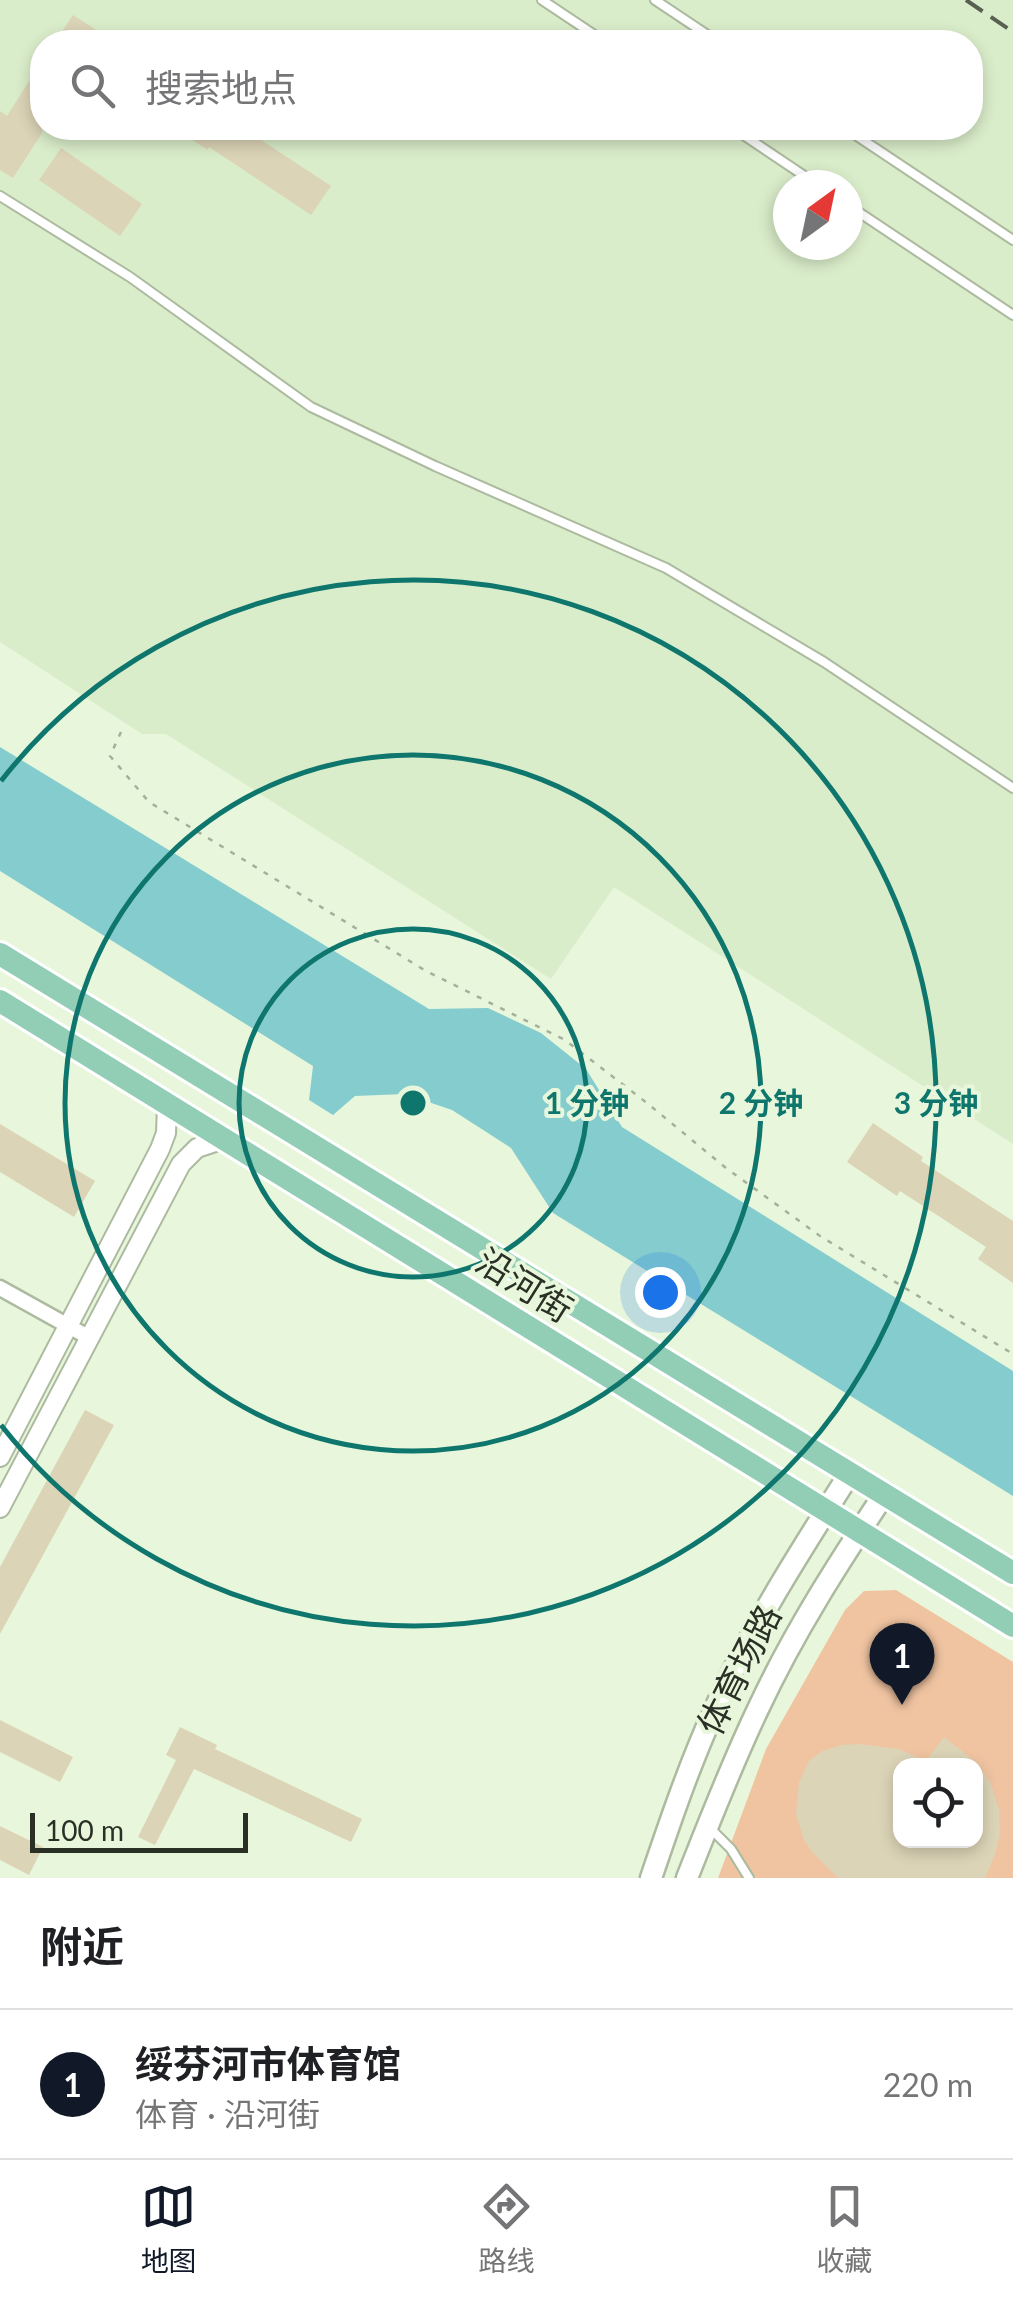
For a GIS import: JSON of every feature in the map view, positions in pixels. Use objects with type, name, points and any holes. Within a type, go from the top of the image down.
[{"type":"main road","name":"沿河街","points":[[0,954],[1013,1572]]},
{"type":"main road","name":"沿河街","points":[[0,1001],[1013,1626]]},
{"type":"main road","name":"体育场路","points":[[651,1878],[713,1712],[738,1660],[850,1473]]},
{"type":"main road","name":"体育场路","points":[[687,1878],[761,1703],[790,1647],[885,1493]]},
{"type":"street","points":[[0,1458],[160,1149],[166,1133],[166,1104]]},
{"type":"street","points":[[0,1508],[182,1164],[196,1148],[224,1139]]},
{"type":"street","points":[[0,1288],[90,1338]]},
{"type":"lane","points":[[542,0],[588,30]]},
{"type":"lane","points":[[655,0],[700,30]]},
{"type":"lane","points":[[750,140],[795,170]]},
{"type":"lane","points":[[863,140],[1013,240]]},
{"type":"lane","points":[[0,196],[130,277],[311,407],[666,568],[824,662],[1013,788]]},
{"type":"lane","points":[[863,215],[1013,315]]},
{"type":"lane","points":[[708,1825],[731,1848],[749,1878]]},
{"type":"path","points":[[121,732],[110,756],[149,802],[426,971],[564,1040],[726,1168],[820,1236],[1013,1354]]},
{"type":"shaded area","points":[[0,0],[1013,0],[1013,1144],[614,887],[551,979],[166,734],[142,734],[0,642]]},
{"type":"shaded area","points":[[896,1590],[1013,1662],[1013,1878],[718,1878],[766,1749],[845,1610],[864,1591]]},
{"type":"water","points":[[0,747],[429,1009],[488,1008],[541,1033],[586,1069],[622,1127],[1013,1371],[1013,1496],[553,1213],[511,1148],[452,1110],[405,1094],[355,1096],[333,1115],[309,1100],[313,1066],[0,871]]},
{"type":"building","points":[[73,15],[96,30],[63,30]]},
{"type":"building","points":[[30,80],[30,140],[37,140],[13,178],[0,170],[0,111],[7,116]]},
{"type":"building","points":[[192,140],[261,140],[331,186],[311,215],[209,147],[208,150]]},
{"type":"building","points":[[61,148],[142,204],[120,236],[39,180]]},
{"type":"building","points":[[873,1123],[923,1157],[921,1161],[1013,1221],[1013,1283],[978,1259],[986,1247],[847,1162]]},
{"type":"building","points":[[0,1124],[95,1181],[74,1217],[0,1172]]},
{"type":"building","points":[[85,1410],[114,1425],[0,1634],[0,1567]]},
{"type":"building","points":[[0,1720],[73,1757],[60,1782],[0,1752]]},
{"type":"building","points":[[180,1727],[217,1745],[215,1749],[362,1819],[351,1842],[194,1769],[155,1845],[138,1837],[176,1760],[166,1755]]},
{"type":"building","points":[[944,1737],[971,1758],[928,1758]]},
{"type":"building","points":[[842,1745],[898,1749],[919,1758],[893,1758],[893,1848],[983,1848],[983,1772],[999,1810],[1000,1833],[985,1878],[838,1878],[812,1852],[796,1814],[799,1782],[809,1761],[822,1751]]},
{"type":"building","points":[[0,1826],[43,1847],[29,1875],[0,1860]]},
{"type":"railway","points":[[966,0],[1013,32]]},
{"type":"place","name":"绥芬河市体育馆","points":[[902,1705]]}]
